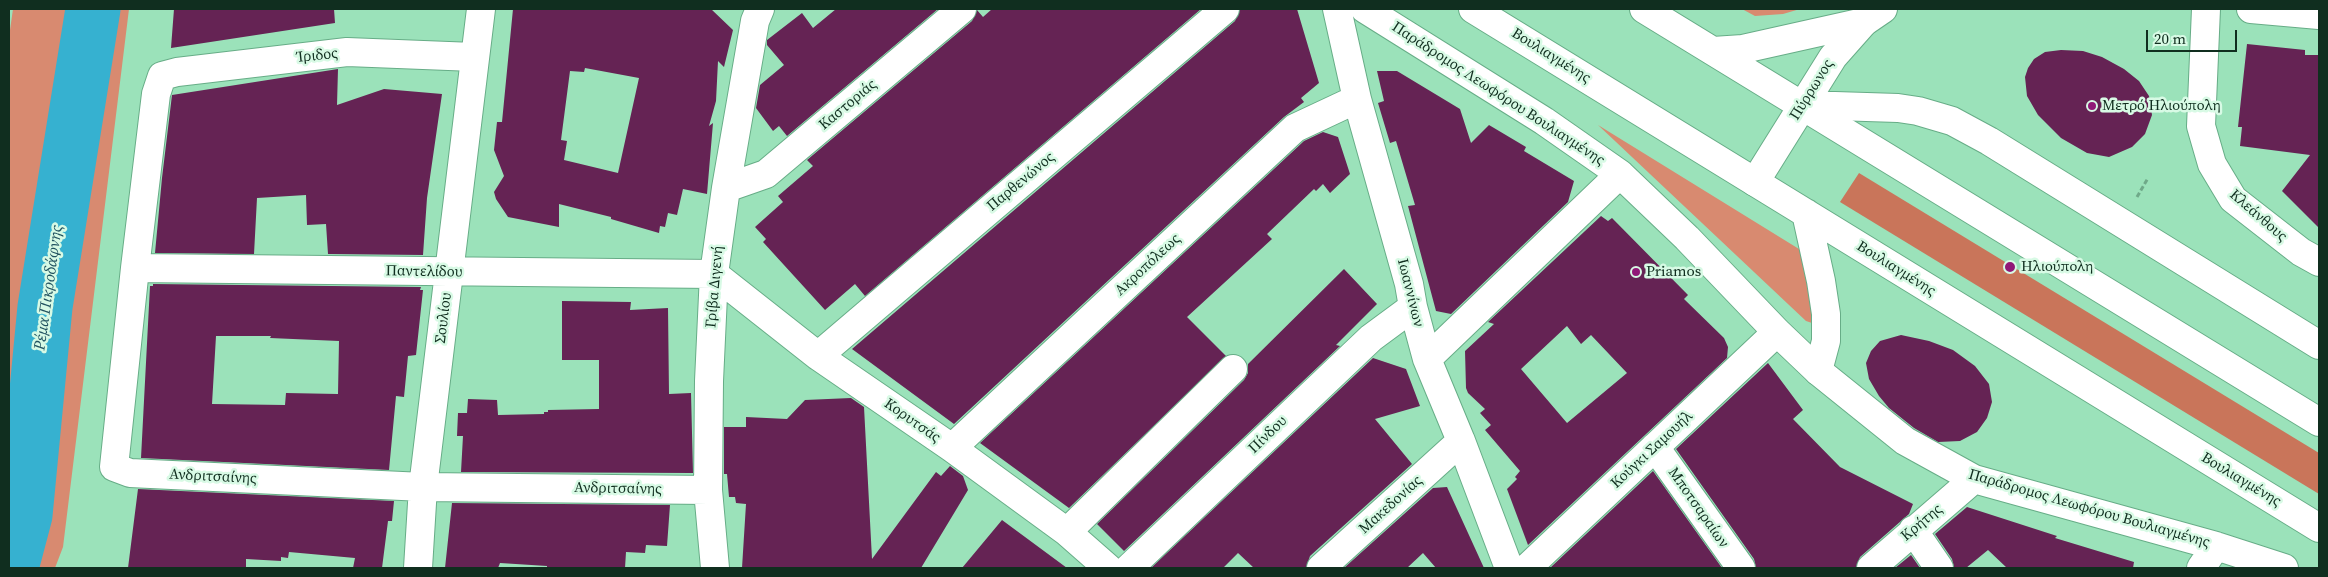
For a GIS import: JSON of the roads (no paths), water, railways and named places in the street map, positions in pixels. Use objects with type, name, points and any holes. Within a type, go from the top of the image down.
[{"type":"street","name":"Σουλίου","points":[[418,568],[423,487],[481,9]]},
{"type":"street","name":"Καστοριάς","points":[[726,188],[766,174],[962,9]]},
{"type":"street","name":"Παρθενώνος","points":[[818,356],[1225,9]]},
{"type":"street","name":"Ιωαννίνων","points":[[1337,9],[1357,99],[1409,284],[1412,307],[1427,359],[1461,441],[1509,568]]},
{"type":"street","name":"Παράδρομος Λεωφόρου Βουλιαγμένης","points":[[1364,9],[1544,120],[1620,174],[1687,238],[1777,332],[1818,371],[1905,440],[1974,479],[2216,546],[2284,568]]},
{"type":"street","name":"Βουλιαγμένης","points":[[1473,9],[2319,528]]},
{"type":"street","points":[[1644,9],[2319,422]]},
{"type":"street","name":"Κλεάνθους","points":[[2206,9],[2201,126],[2212,164],[2233,198],[2301,252],[2319,262]]},
{"type":"street","points":[[2251,9],[2319,15]]},
{"type":"street","name":"Γρίβα Διγενή","points":[[716,568],[708,490],[709,381],[714,274],[752,13]]},
{"type":"street","points":[[1713,51],[1743,49],[1874,16]]},
{"type":"street","name":"Πύρρωνος","points":[[1756,182],[1802,104],[1833,57],[1874,16]]},
{"type":"street","name":"Ίριδος","points":[[162,76],[176,72],[347,52],[474,56]]},
{"type":"street","name":"Ανδριτσαίνης","points":[[162,76],[156,94],[114,467],[130,473],[423,487],[708,490]]},
{"type":"street","name":"Ακροπόλεως","points":[[952,448],[1295,128],[1357,99]]},
{"type":"street","points":[[1802,104],[1918,111],[1952,121],[2319,345]]},
{"type":"street","points":[[1427,359],[1620,174]]},
{"type":"street","points":[[1806,213],[1822,281],[1826,314],[1826,341],[1818,371]]},
{"type":"street","name":"Παντελίδου","points":[[135,268],[714,274]]},
{"type":"street","name":"Κορυτσάς","points":[[714,274],[818,356],[952,448],[1067,532],[1108,568]]},
{"type":"street","name":"Πίνδου","points":[[1128,568],[1371,338],[1412,307]]},
{"type":"street","name":"Κούγκι Σαμουήλ","points":[[1527,568],[1777,332]]},
{"type":"street","points":[[1067,532],[1233,370]]},
{"type":"street","name":"Μακεδονίας","points":[[1321,568],[1461,441]]},
{"type":"street","name":"Μποτσαραίων","points":[[1655,447],[1741,568]]},
{"type":"street","name":"Κρήτης","points":[[1871,568],[1974,479]]},
{"type":"street","points":[[1913,530],[1939,568]]},
{"type":"street","points":[[2201,568],[2216,546]]},
{"type":"waterway","name":"Ρέμα Πικροδάφνης","points":[[11,568],[25,515],[45,307],[93,9]]},
{"type":"place","name":"Μετρό Ηλιούπολη","points":[[2092,106]]},
{"type":"place","name":"Ηλιούπολη","points":[[2010,267]]},
{"type":"place","name":"Priamos","points":[[1636,272]]}]
